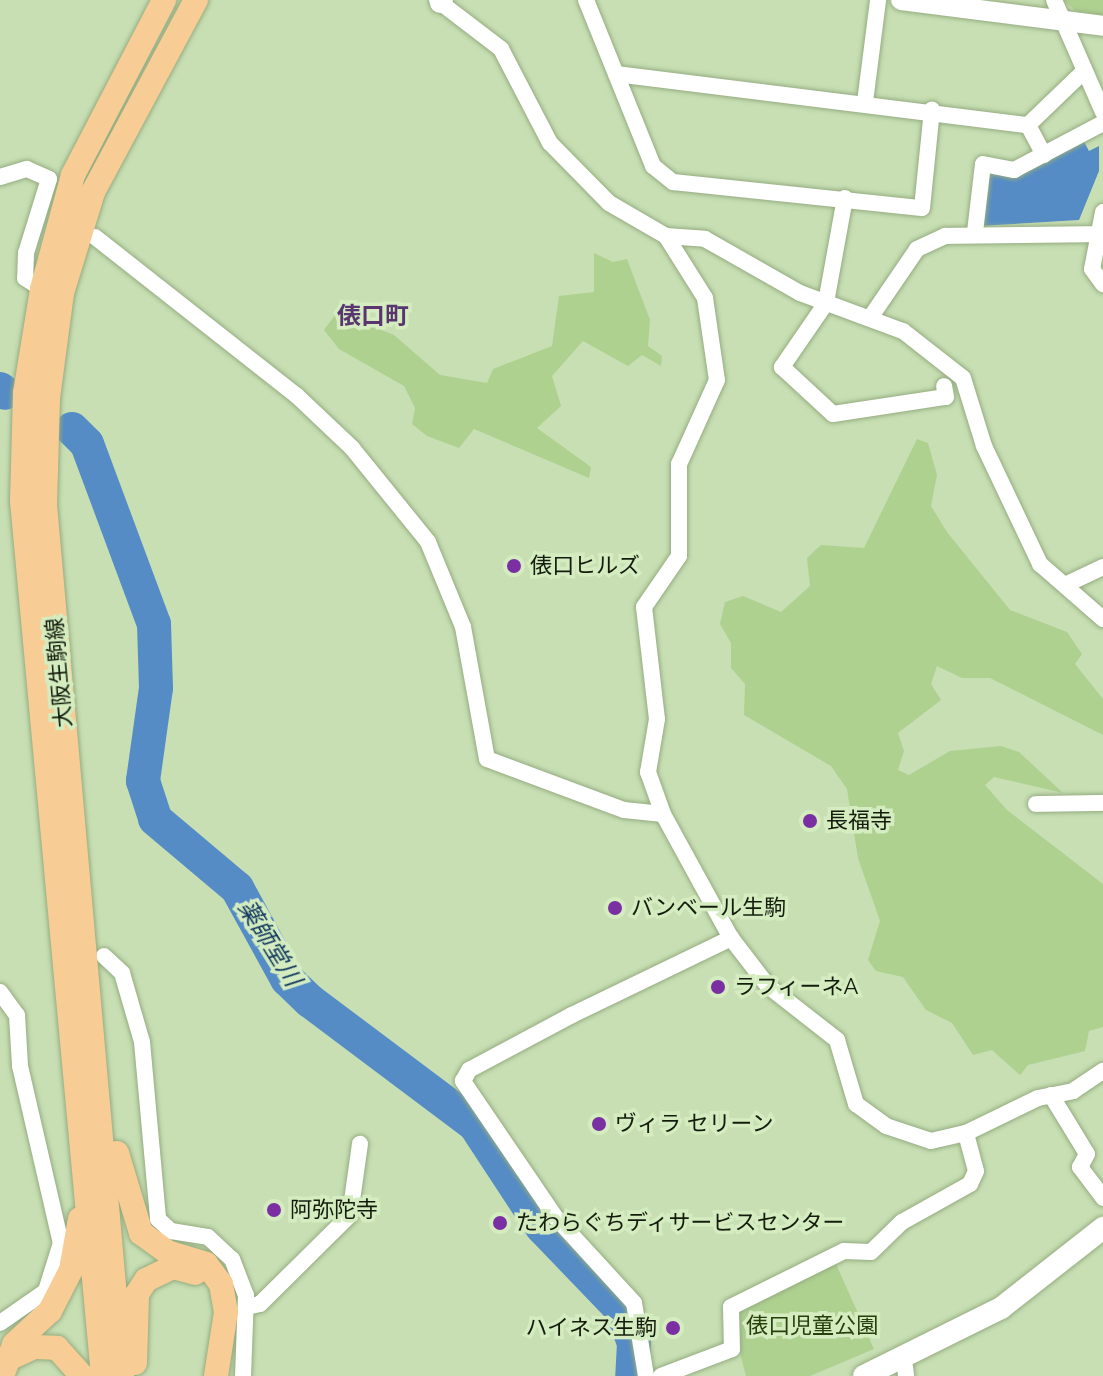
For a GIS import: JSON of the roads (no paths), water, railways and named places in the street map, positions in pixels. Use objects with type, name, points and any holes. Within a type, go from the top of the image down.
[{"type":"main road","name":"大阪生駒線","points":[[103,1376],[22,501],[25,393],[42,289],[73,175],[164,0]]},
{"type":"main road","name":"大阪生駒線","points":[[122,1376],[45,505],[48,398],[62,293],[93,192],[196,0]]},
{"type":"main road","points":[[89,1018],[134,1221],[167,1252],[206,1264],[236,1309],[216,1376]]},
{"type":"main road","points":[[3,1369],[50,1311],[71,1270],[81,1144]]},
{"type":"main road","points":[[864,1376],[905,1368],[1001,1308],[1103,1228]]},
{"type":"main road","points":[[135,1376],[137,1294],[146,1280],[173,1267],[189,1270],[236,1309]]},
{"type":"main road","points":[[3,1369],[34,1347],[57,1348],[82,1376]]},
{"type":"street","points":[[586,0],[653,166],[673,182],[922,208],[932,110]]},
{"type":"street","points":[[865,102],[878,0]]},
{"type":"street","points":[[901,0],[1103,26]]},
{"type":"street","points":[[1054,0],[1082,73],[1103,112]]},
{"type":"street","points":[[440,1],[501,49],[532,114],[577,173],[666,236],[705,298],[717,380],[679,464],[679,556],[644,607],[657,719],[648,772],[663,814],[731,938],[768,986],[837,1040],[856,1104],[886,1126],[931,1141],[966,1133],[1051,1095],[1073,1091],[1103,1071]]},
{"type":"street","points":[[1028,125],[1082,73]]},
{"type":"street","points":[[616,74],[932,110],[1028,125]]},
{"type":"street","points":[[975,232],[983,164],[1014,170],[1103,123]]},
{"type":"street","points":[[1028,125],[1044,155]]},
{"type":"street","points":[[0,177],[27,169],[49,179],[26,253],[25,278],[42,289]]},
{"type":"street","points":[[845,198],[826,303],[781,359],[833,414],[946,397],[944,386]]},
{"type":"street","points":[[1103,212],[1092,269],[1103,284]]},
{"type":"street","points":[[870,318],[917,249],[975,232],[1100,234]]},
{"type":"street","points":[[666,236],[705,239],[826,303],[903,331],[963,378],[984,446],[1033,551],[1103,619]]},
{"type":"street","points":[[95,237],[296,395],[352,448],[428,542],[463,627],[487,759],[624,810],[663,814]]},
{"type":"street","points":[[1065,585],[1103,567]]},
{"type":"street","points":[[1036,804],[1103,803]]},
{"type":"street","points":[[646,1376],[634,1303],[556,1218],[463,1081],[469,1070],[572,1015],[731,938]]},
{"type":"street","points":[[104,956],[122,973],[142,1042],[158,1219],[223,1249],[236,1309],[243,1376]]},
{"type":"street","points":[[0,992],[17,1015],[20,1066],[61,1243],[40,1300],[0,1323]]},
{"type":"street","points":[[1051,1095],[1095,1150],[1080,1167],[1103,1198]]},
{"type":"street","points":[[661,1376],[732,1349],[731,1307],[844,1251],[871,1252],[902,1222],[970,1184],[976,1171],[966,1133]]},
{"type":"street","points":[[236,1309],[260,1304],[350,1215],[360,1144]]},
{"type":"water","points":[[1082,138],[1089,151],[1099,146],[1099,171],[1079,220],[979,226],[986,171],[1012,175]]},
{"type":"waterway","name":"薬師堂川","points":[[0,389],[5,393]]},
{"type":"waterway","name":"薬師堂川","points":[[72,429],[87,444],[154,624],[156,688],[143,781],[155,819],[237,888],[287,979],[310,1001],[475,1125],[542,1227],[621,1309],[634,1343],[632,1376]]},
{"type":"place","name":"俵口ヒルズ","points":[[514,566]]},
{"type":"place","name":"長福寺","points":[[810,821]]},
{"type":"place","name":"バンベール生駒","points":[[615,908]]},
{"type":"place","name":"ラフィーネA","points":[[718,987]]},
{"type":"place","name":"ヴィラ セリーン","points":[[599,1124]]},
{"type":"place","name":"阿弥陀寺","points":[[274,1210]]},
{"type":"place","name":"たわらぐちディサービスセンター","points":[[500,1223]]},
{"type":"place","name":"ハイネス生駒","points":[[673,1328]]},
{"type":"district","name":"俵口町","points":[[373,316]]},
{"type":"park label","name":"俵口児童公園","points":[[812,1326]]}]
